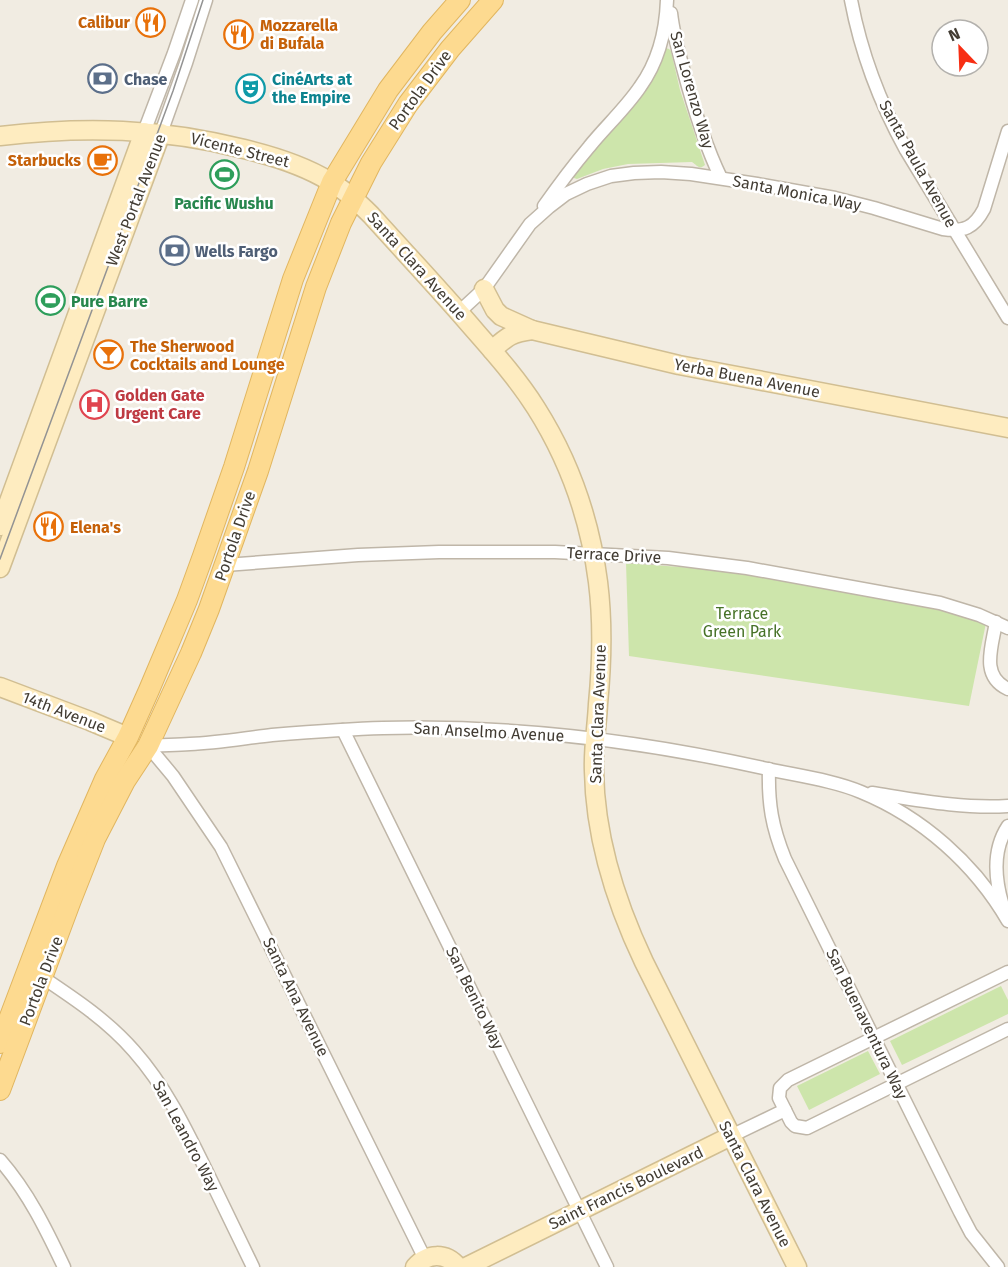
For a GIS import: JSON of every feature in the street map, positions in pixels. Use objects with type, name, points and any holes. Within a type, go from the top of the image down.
[{"type":"main road","name":"Portola Drive","points":[[0,1090],[95,839],[125,781],[148,746],[190,653],[225,565],[258,471],[316,287],[353,198],[371,163],[408,105],[450,49],[493,0]]},
{"type":"main road","name":"Portola Drive","points":[[0,1043],[67,866],[105,779],[128,737],[203,556],[234,467],[293,279],[332,182],[388,90],[458,1]]},
{"type":"main road","points":[[128,737],[148,746]]},
{"type":"street","name":"West Portal Avenue","points":[[0,568],[153,132],[174,53],[192,0]]},
{"type":"street","name":"West Portal Avenue","points":[[0,525],[153,132],[186,63],[206,0]]},
{"type":"street","name":"San Lorenzo Way","points":[[668,0],[686,80],[702,133],[721,178]]},
{"type":"street","name":"Santa Monica Way","points":[[459,312],[484,289],[569,171],[640,87],[658,51],[664,30],[668,0]]},
{"type":"street","name":"Santa Paula Avenue","points":[[851,0],[864,51],[891,123],[1008,318]]},
{"type":"street","points":[[458,1],[472,24]]},
{"type":"street","name":"Vicente Street","points":[[0,136],[76,130],[153,132],[204,140],[254,151],[300,166],[332,182],[353,198]]},
{"type":"street","points":[[955,231],[974,224],[984,209],[1008,131]]},
{"type":"street","name":"Santa Monica Way","points":[[530,224],[566,194],[587,184],[611,176],[660,172],[721,178],[835,198],[955,231]]},
{"type":"street","name":"Santa Clara Avenue","points":[[353,198],[459,312],[516,380],[536,407],[566,465],[586,524],[598,583],[602,647],[594,739],[594,772],[596,806],[610,873],[632,937],[797,1267]]},
{"type":"street","name":"Yerba Buena Avenue","points":[[484,289],[495,310],[501,316],[532,330],[679,365],[1008,428]]},
{"type":"street","points":[[492,350],[516,332],[532,330]]},
{"type":"street","name":"Terrace Drive","points":[[225,565],[397,553],[593,553],[668,558],[747,567],[940,603],[979,615],[1008,628]]},
{"type":"street","points":[[996,622],[990,669],[994,679],[1008,689]]},
{"type":"street","name":"14th Avenue","points":[[0,687],[128,737]]},
{"type":"street","name":"San Anselmo Avenue","points":[[148,746],[270,735],[393,728],[526,732],[683,752],[769,769],[860,792],[916,800],[991,807],[1008,806]]},
{"type":"street","name":"San Benito Way","points":[[344,730],[607,1267]]},
{"type":"street","name":"Santa Ana Avenue","points":[[148,746],[173,776],[221,847],[420,1263]]},
{"type":"street","name":"San Buenaventura Way","points":[[769,769],[770,812],[785,859],[960,1212],[971,1233],[998,1267]]},
{"type":"street","name":"San Anselmo Avenue","points":[[860,792],[902,812],[948,847],[987,890],[1007,919]]},
{"type":"street","name":"San Anselmo Avenue","points":[[1007,919],[998,891],[996,871],[999,849],[1008,826]]},
{"type":"street","points":[[1008,972],[783,1083],[779,1098],[791,1122],[795,1126],[807,1128],[1008,1029]]},
{"type":"street","name":"San Leandro Way","points":[[42,977],[112,1029],[153,1075],[186,1128],[253,1267]]},
{"type":"street","name":"Saint Francis Boulevard","points":[[466,1267],[785,1110]]},
{"type":"street","points":[[0,1160],[30,1200],[64,1267]]},
{"type":"street","points":[[420,1263],[435,1256],[442,1256],[450,1259],[458,1267]]},
{"type":"green space","points":[[666,48],[671,51],[680,90],[705,165],[700,167],[692,162],[628,164],[574,178],[572,175]]},
{"type":"green space","name":"Terrace Green Park","points":[[626,563],[747,572],[918,603],[986,623],[969,706],[629,656]]},
{"type":"green space","points":[[1001,986],[1008,1000],[1008,1014],[902,1065],[890,1041]]},
{"type":"green space","points":[[868,1051],[880,1074],[809,1110],[797,1086]]},
{"type":"tram line","points":[[0,559],[173,91],[203,0]]},
{"type":"place","name":"Calibur","points":[[151,22]]},
{"type":"place","name":"Mozzarella di Bufala","points":[[239,34]]},
{"type":"place","name":"Chase","points":[[103,79]]},
{"type":"place","name":"CinéArts at the Empire","points":[[251,88]]},
{"type":"place","name":"Starbucks","points":[[102,160]]},
{"type":"place","name":"Pacific Wushu","points":[[224,175]]},
{"type":"place","name":"Wells Fargo","points":[[174,251]]},
{"type":"place","name":"Pure Barre","points":[[50,301]]},
{"type":"place","name":"The Sherwood Cocktails and Lounge","points":[[109,355]]},
{"type":"place","name":"Golden Gate Urgent Care","points":[[94,404]]},
{"type":"place","name":"Elena's","points":[[49,527]]}]
